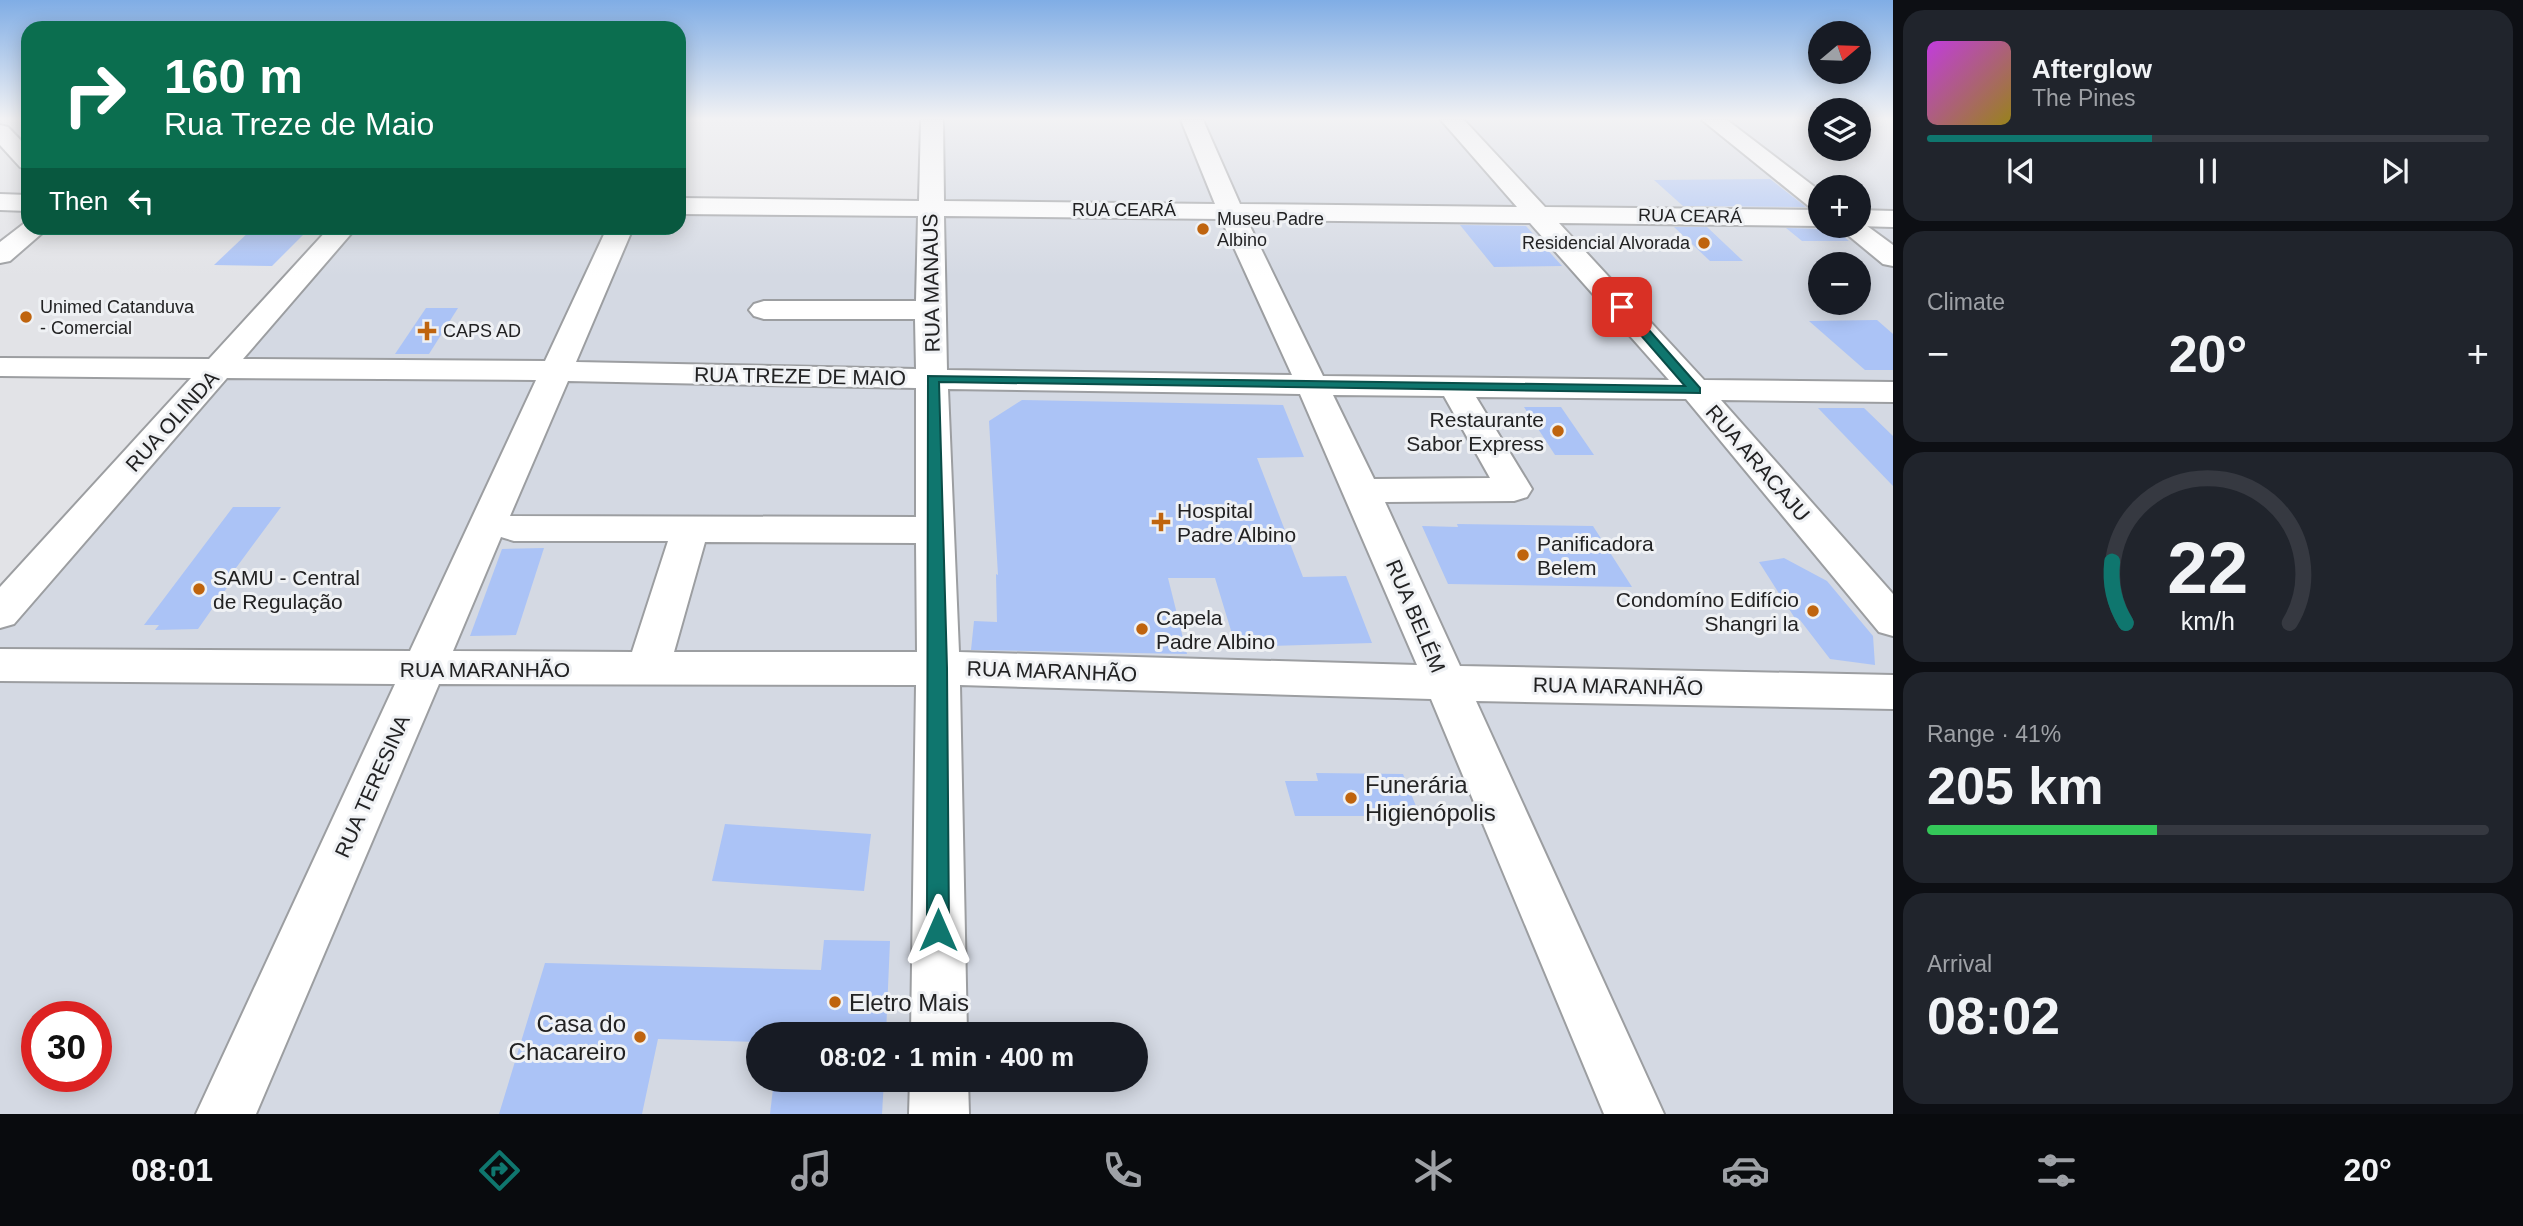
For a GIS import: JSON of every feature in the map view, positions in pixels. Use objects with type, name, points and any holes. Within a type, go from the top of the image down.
[{"type":"street","name":"RUA MANAUS","points":[[931,172],[930,310],[938,668],[939,1022]]},
{"type":"street","name":"RUA BELÉM","points":[[1214,172],[1362,491],[1634,1114]]},
{"type":"street","name":"RUA ARACAJU","points":[[1500,172],[1696,390],[1893,621]]},
{"type":"street","points":[[1780,172],[1808,194]]},
{"type":"street","points":[[0,202],[21,203]]},
{"type":"street","name":"RUA CEARÁ","points":[[686,206],[1808,218]]},
{"type":"street","points":[[1871,218],[1893,219]]},
{"type":"street","points":[[0,254],[26,235]]},
{"type":"street","name":"RUA OLINDA","points":[[0,613],[337,235]]},
{"type":"street","name":"RUA TERESINA","points":[[226,1114],[617,235]]},
{"type":"street","points":[[1866,238],[1893,258]]},
{"type":"street","points":[[764,310],[930,310]]},
{"type":"street","name":"RUA TREZE DE MAIO","points":[[0,367],[555,371],[1455,388],[1893,392]]},
{"type":"street","points":[[1362,491],[1514,489],[1455,388]]},
{"type":"street","points":[[513,528],[934,530]]},
{"type":"street","points":[[648,669],[690,530]]},
{"type":"street","name":"RUA MARANHÃO","points":[[0,665],[424,669],[938,668],[1445,683],[1893,692]]},
{"type":"street","points":[[939,1092],[939,1114]]},
{"type":"shaded area","points":[[932,172],[1893,172],[1893,1114],[0,1114],[0,608],[337,235],[686,235],[686,200],[931,206]]},
{"type":"building","points":[[1770,179],[1806,207],[1683,206],[1654,180]]},
{"type":"building","points":[[1460,225],[1526,226],[1562,266],[1494,267]]},
{"type":"building","name":"Residencial Alvorada","points":[[1674,227],[1707,227],[1743,261],[1710,261]]},
{"type":"building","points":[[1786,228],[1808,229],[1808,238],[1845,238],[1849,241],[1802,241]]},
{"type":"building","points":[[246,235],[303,235],[272,266],[214,265]]},
{"type":"building","name":"CAPS AD","points":[[426,308],[458,308],[429,354],[395,354]]},
{"type":"building","points":[[1877,320],[1893,334],[1893,370],[1865,370],[1809,321]]},
{"type":"building","name":"Hospital Padre Albino","points":[[1022,400],[1283,405],[1304,457],[1257,458],[1303,577],[1346,576],[1372,643],[1236,647],[1215,578],[1168,578],[1187,654],[971,650],[974,621],[997,622],[996,574],[998,575],[989,421]]},
{"type":"building","name":"Restaurante Sabor Express","points":[[1524,407],[1561,407],[1594,455],[1555,455]]},
{"type":"building","points":[[1818,408],[1864,408],[1893,436],[1893,486]]},
{"type":"building","name":"SAMU - Central de Regulação","points":[[233,507],[281,507],[233,572],[238,572],[198,629],[155,630],[159,625],[144,625]]},
{"type":"building","name":"Panificadora Belem","points":[[1457,524],[1593,526],[1632,587],[1448,584],[1422,526],[1458,527]]},
{"type":"building","points":[[544,548],[516,635],[470,636],[502,549]]},
{"type":"building","name":"Condomíno Edifício Shangri la","points":[[1784,558],[1827,581],[1873,636],[1875,665],[1830,659],[1800,620],[1796,620],[1759,562]]},
{"type":"building","name":"Funerária Higienópolis","points":[[1316,773],[1403,774],[1420,816],[1295,816],[1285,781],[1318,781]]},
{"type":"building","points":[[725,824],[871,834],[864,891],[712,881]]},
{"type":"building","name":"Casa do Chacareiro","points":[[824,940],[890,941],[887,1022],[746,1022],[746,1042],[658,1039],[642,1114],[499,1114],[545,963],[821,970]]},
{"type":"building","points":[[773,1092],[883,1092],[882,1114],[770,1114]]},
{"type":"place","name":"Museu Padre Albino","points":[[1203,229]]},
{"type":"place","name":"Residencial Alvorada","points":[[1704,243]]},
{"type":"place","name":"Unimed Catanduva - Comercial","points":[[26,317]]},
{"type":"place","name":"CAPS AD","points":[[427,331]]},
{"type":"place","name":"Restaurante Sabor Express","points":[[1558,431]]},
{"type":"place","name":"Hospital Padre Albino","points":[[1161,522]]},
{"type":"place","name":"Panificadora Belem","points":[[1523,555]]},
{"type":"place","name":"SAMU - Central de Regulação","points":[[199,589]]},
{"type":"place","name":"Condomíno Edifício Shangri la","points":[[1813,611]]},
{"type":"place","name":"Capela Padre Albino","points":[[1142,629]]},
{"type":"place","name":"Funerária Higienópolis","points":[[1351,798]]},
{"type":"place","name":"Eletro Mais","points":[[835,1002]]},
{"type":"place","name":"Casa do Chacareiro","points":[[640,1037]]},
{"type":"route","points":[[938,930],[938,668],[933,378],[1696,390],[1622,307]]}]
